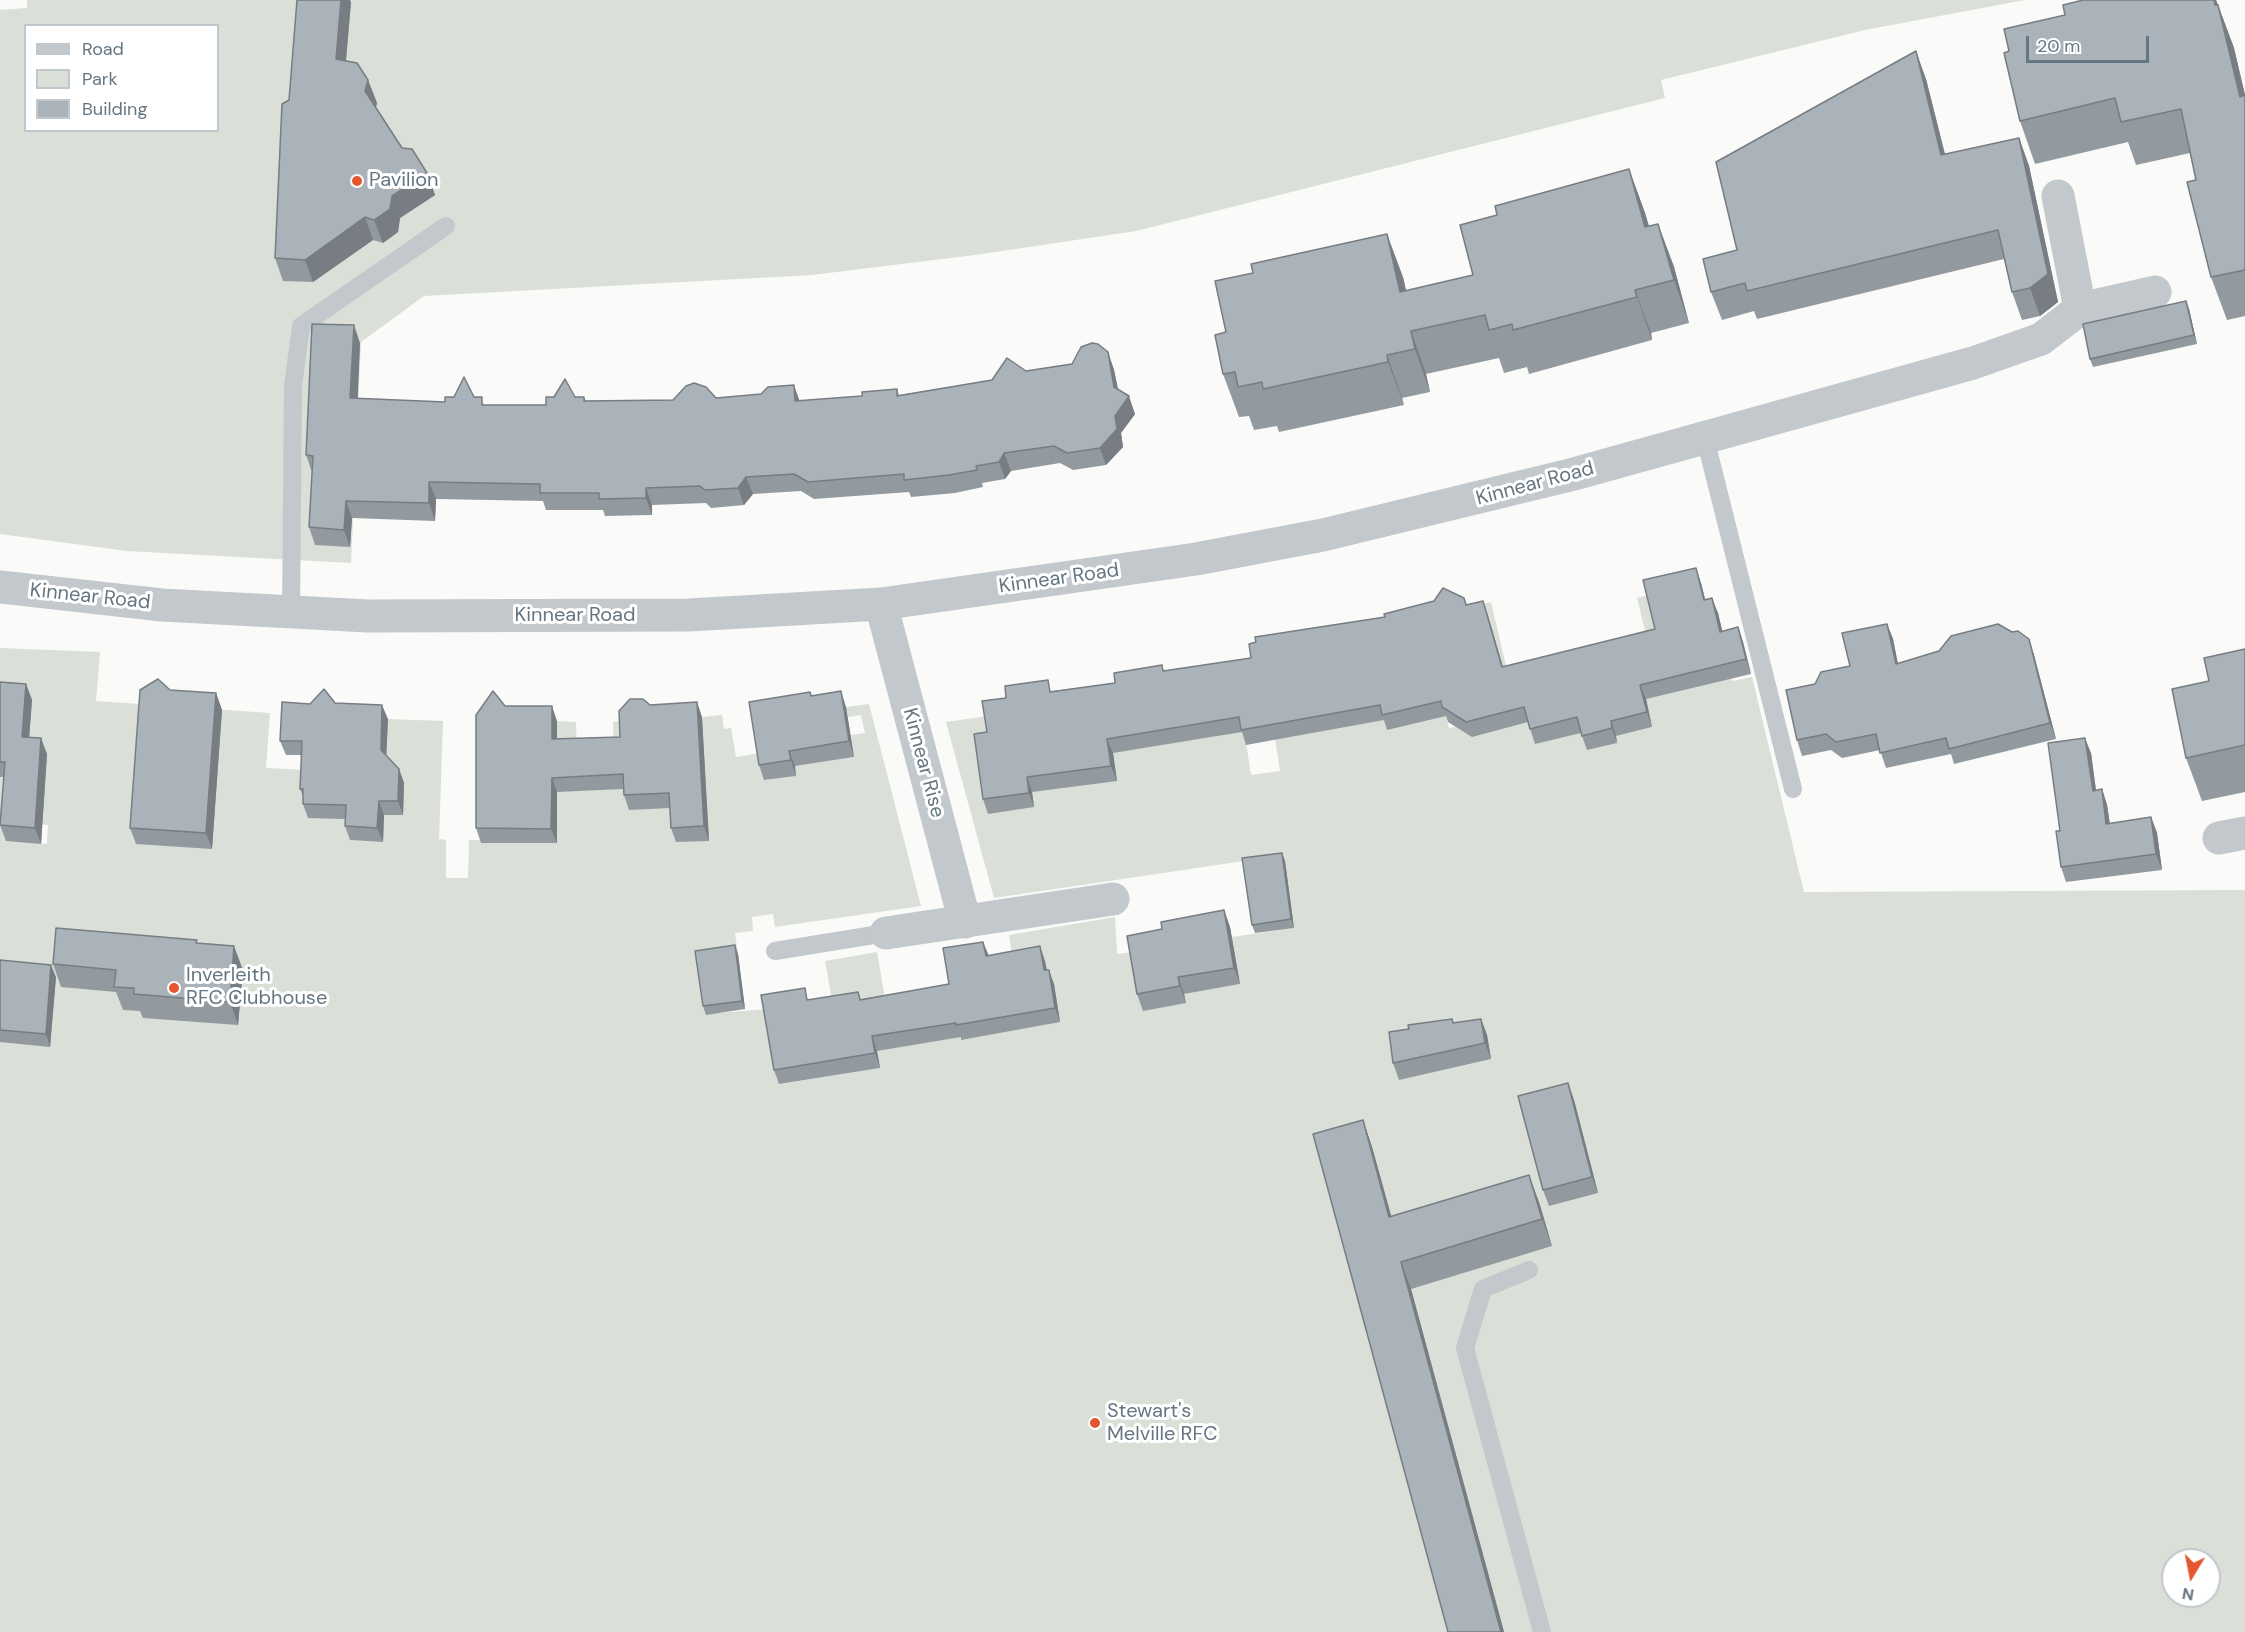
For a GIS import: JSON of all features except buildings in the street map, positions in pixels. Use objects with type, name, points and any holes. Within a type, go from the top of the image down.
[{"type":"street","points":[[2058,196],[2080,309]]},
{"type":"street","name":"Kinnear Road","points":[[0,587],[162,605],[291,614],[521,617],[689,615],[881,604],[1106,573],[1277,545],[1480,499],[2011,351],[2041,339],[2080,309],[2155,292]]},
{"type":"street","name":"Kinnear Rise","points":[[881,604],[965,922]]},
{"type":"street","points":[[886,933],[1113,899]]},
{"type":"lane","points":[[291,614],[293,386],[301,326],[446,226]]},
{"type":"lane","points":[[1705,438],[1793,789]]},
{"type":"lane","points":[[775,951],[886,933]]},
{"type":"lane","points":[[1529,1270],[1483,1289],[1465,1348],[1542,1632]]},
{"type":"green space","points":[[27,0],[2025,0],[1865,30],[1661,80],[1665,98],[1136,231],[975,255],[812,275],[424,296],[361,342],[351,563],[127,551],[0,534],[0,10],[27,8]]},
{"type":"green space","points":[[1648,595],[1724,647],[1732,681],[1752,677],[1804,892],[2245,890],[2245,1632],[0,1632],[0,777],[11,778],[28,753],[0,697],[0,648],[100,652],[96,701],[270,713],[266,768],[307,770],[351,805],[350,840],[382,842],[384,815],[397,815],[385,777],[388,719],[443,721],[439,839],[446,840],[446,878],[468,878],[469,840],[481,840],[557,721],[576,722],[578,791],[615,789],[613,722],[624,721],[675,807],[677,842],[709,840],[702,717],[722,715],[724,729],[731,728],[736,757],[760,753],[765,780],[796,776],[795,766],[854,757],[851,735],[865,733],[861,715],[848,717],[846,707],[869,704],[921,906],[775,927],[773,914],[752,917],[753,931],[735,933],[738,954],[698,959],[706,1014],[767,1009],[780,1084],[880,1068],[834,1011],[825,961],[877,952],[887,1010],[938,1001],[1060,1022],[1054,985],[1014,966],[1009,935],[1115,917],[1117,954],[1133,952],[1186,1002],[1184,994],[1240,984],[1232,937],[1294,928],[1284,861],[1245,867],[1244,861],[994,898],[946,722],[988,716],[1028,763],[1104,690],[1130,750],[1217,736],[1237,684],[1251,775],[1280,771],[1275,739],[1442,697],[1449,728],[1461,726],[1468,608],[1491,602],[1511,687],[1520,685],[1535,743],[1583,732],[1617,743],[1616,736],[1652,727],[1626,705],[1650,651],[1637,598]],"holes":[[[8,821],[48,825],[47,844],[6,840]]]},
{"type":"place","name":"Pavilion","points":[[357,181]]},
{"type":"place","name":"Inverleith RFC Clubhouse","points":[[174,988]]},
{"type":"place","name":"Stewart's Melville RFC","points":[[1095,1423]]}]
